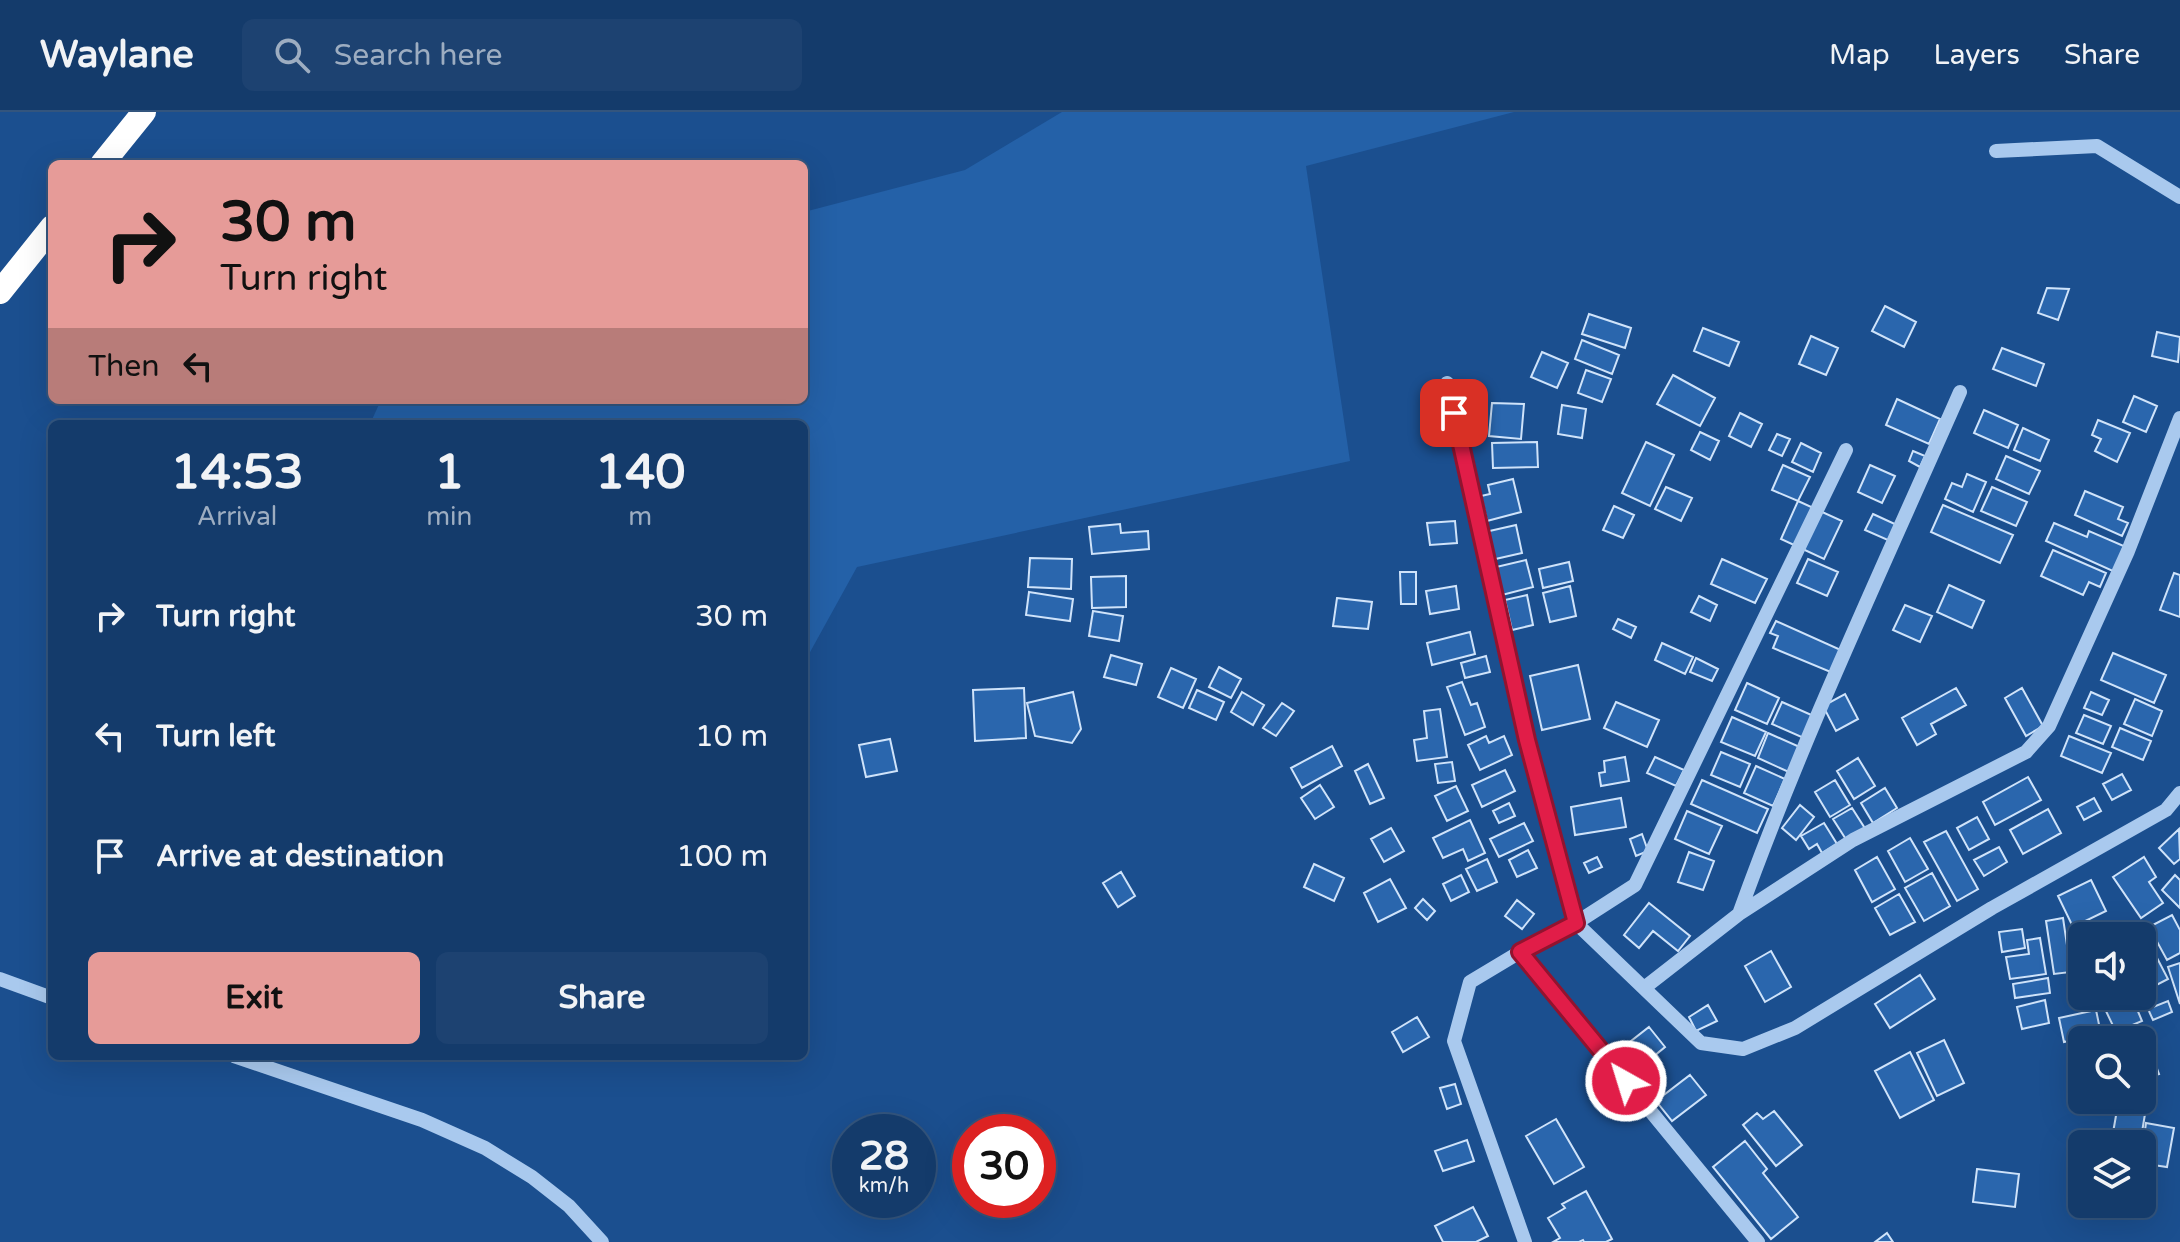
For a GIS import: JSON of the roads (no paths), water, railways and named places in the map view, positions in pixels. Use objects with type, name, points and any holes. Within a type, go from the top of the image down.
[{"type":"highway","points":[[105,160],[144,112]]},
{"type":"highway","points":[[0,292],[48,232]]},
{"type":"street","points":[[1996,151],[2097,146],[2180,197]]},
{"type":"street","points":[[1447,383],[1527,740],[1576,923],[1701,1043],[1743,1049],[1795,1028],[1992,908],[2166,810],[2180,793]]},
{"type":"street","points":[[1739,914],[1765,842],[1813,728],[1960,392]]},
{"type":"street","points":[[1644,988],[1739,914],[1853,840],[2026,752],[2049,726],[2055,713],[2128,551],[2180,418]]},
{"type":"street","points":[[1525,1242],[1454,1041],[1470,982],[1576,923],[1635,885],[1846,450]]},
{"type":"street","points":[[1520,952],[1758,1242]]},
{"type":"street","points":[[0,979],[48,997]]},
{"type":"street","points":[[246,1060],[422,1120],[485,1148],[557,1196],[602,1242]]}]
